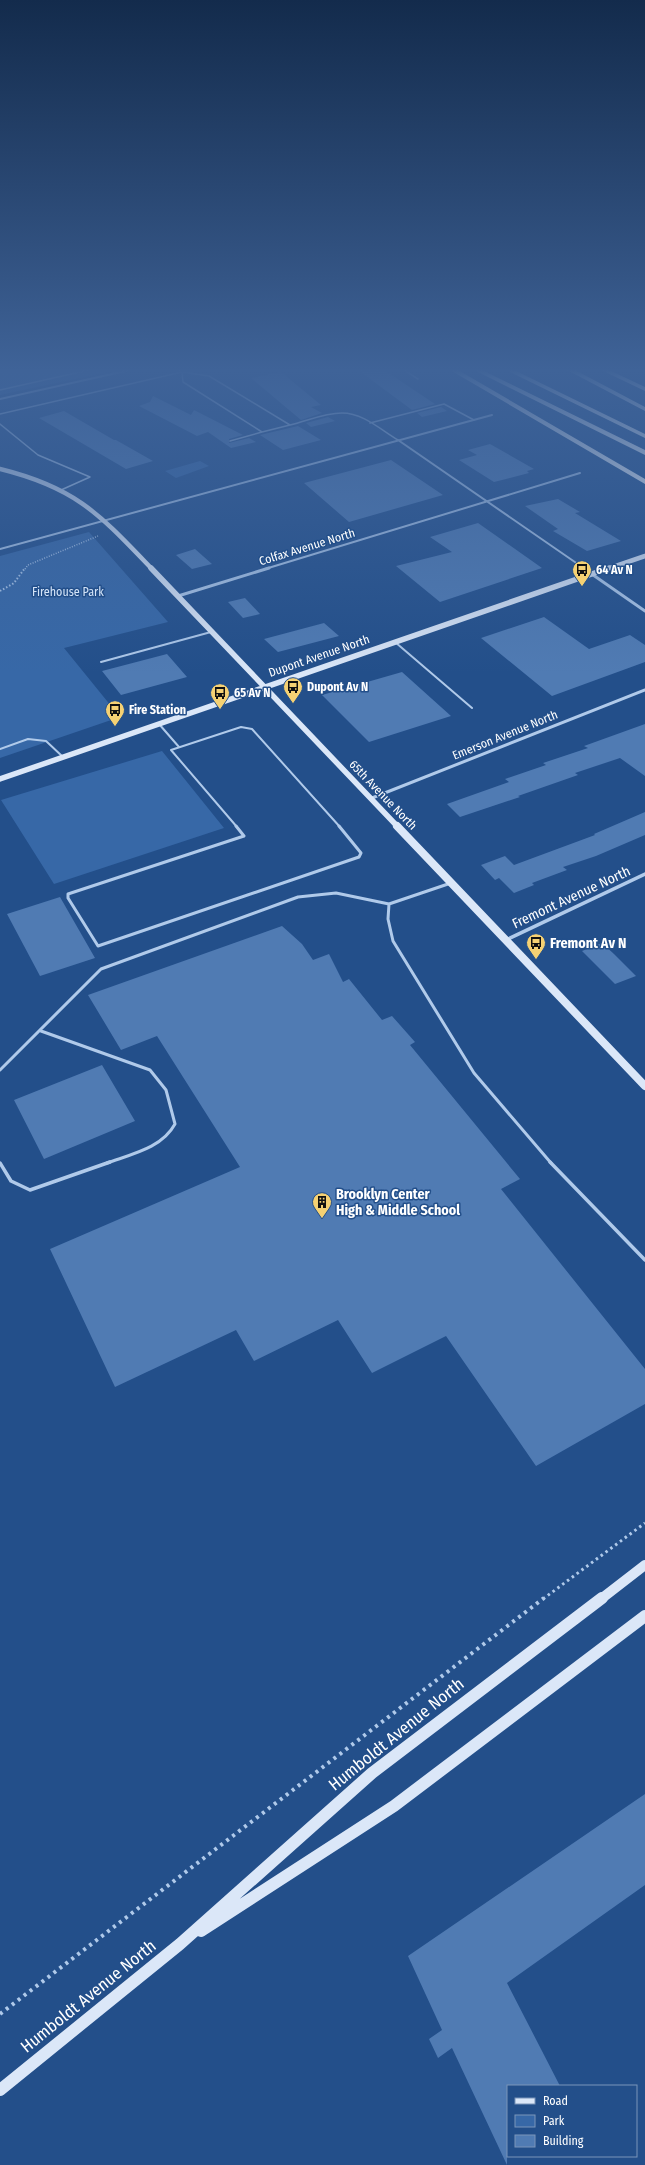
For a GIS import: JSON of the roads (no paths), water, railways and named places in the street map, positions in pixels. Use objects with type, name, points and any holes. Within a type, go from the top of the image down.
[{"type":"highway","points":[[627,471],[645,481]]},
{"type":"street","name":"65th Avenue North","points":[[8,471],[38,479],[87,503],[105,520],[372,798],[645,1086]]},
{"type":"street","points":[[0,549],[284,471]]},
{"type":"street","points":[[443,471],[645,611]]},
{"type":"street","name":"Colfax Avenue North","points":[[178,596],[487,502],[580,472]]},
{"type":"street","name":"Dupont Avenue North","points":[[0,779],[265,686],[645,556]]},
{"type":"street","name":"Emerson Avenue North","points":[[372,798],[645,690]]},
{"type":"street","name":"Fremont Avenue North","points":[[506,940],[645,874]]},
{"type":"street","name":"Humboldt Avenue North","points":[[0,2090],[180,1944],[372,1773],[645,1565]]},
{"type":"street","name":"Humboldt Avenue North","points":[[180,1944],[394,1806],[645,1616]]},
{"type":"lane","points":[[61,490],[90,477],[76,471]]},
{"type":"lane","points":[[101,662],[212,632]]},
{"type":"lane","points":[[395,642],[472,708]]},
{"type":"lane","points":[[158,724],[179,747]]},
{"type":"lane","points":[[247,726],[252,729],[361,853],[359,857],[100,946],[68,898],[68,894],[244,836],[172,753],[171,750],[179,747],[247,726]]},
{"type":"lane","points":[[0,749],[28,739],[46,741],[63,757]]},
{"type":"lane","points":[[0,1070],[41,1031],[101,969],[291,900],[336,893],[389,904],[452,883]]},
{"type":"lane","points":[[389,904],[388,919],[393,941],[474,1073],[539,1150],[645,1260]]},
{"type":"lane","points":[[0,1164],[5,1174],[14,1185],[30,1190],[149,1148],[169,1135],[175,1124],[166,1090],[150,1070],[41,1031]]},
{"type":"place","name":"64 Av N","points":[[582,587]]},
{"type":"place","name":"Dupont Av N","points":[[293,704]]},
{"type":"place","name":"65 Av N","points":[[220,710]]},
{"type":"place","name":"Fire Station","points":[[115,727]]},
{"type":"place","name":"Fremont Av N","points":[[536,960]]},
{"type":"place","name":"Brooklyn Center High & Middle School","points":[[322,1219]]},
{"type":"park label","name":"Firehouse Park","points":[[68,592]]}]
